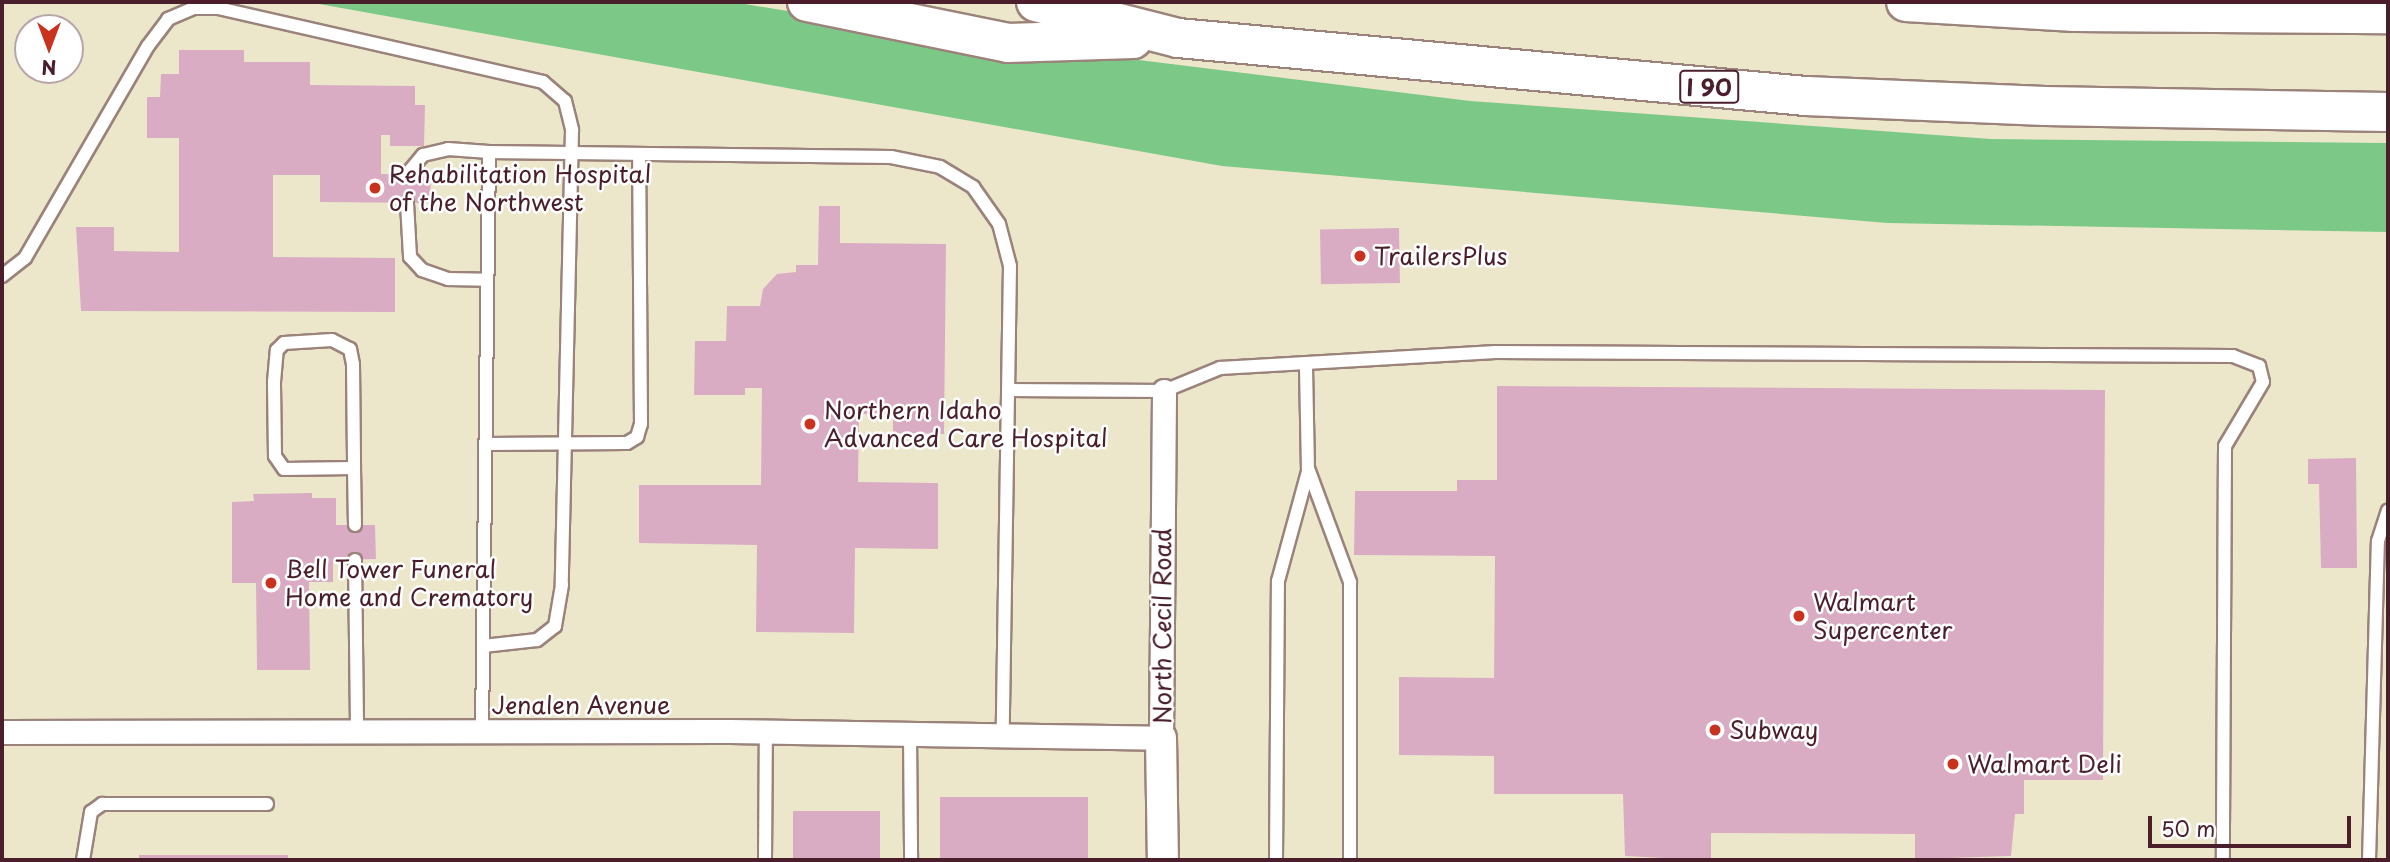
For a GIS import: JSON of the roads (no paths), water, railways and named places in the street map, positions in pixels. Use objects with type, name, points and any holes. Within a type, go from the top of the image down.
[{"type":"highway","points":[[807,2],[1008,43],[1178,38]]},
{"type":"highway","name":"I 90","points":[[1036,2],[1178,38],[1806,96],[2045,106],[2388,112]]},
{"type":"highway","points":[[1906,2],[2075,12],[2388,14]]},
{"type":"street","name":"North Cecil Road","points":[[1163,860],[1161,738],[1164,391]]},
{"type":"street","name":"Jenalen Avenue","points":[[2,732],[766,732],[1161,738]]},
{"type":"lane","points":[[2,276],[25,258],[148,46],[168,19],[194,8],[218,8],[543,82],[565,102],[572,153],[562,585],[555,626],[537,640],[483,646]]},
{"type":"lane","points":[[408,174],[423,155],[448,149],[489,152],[891,158],[940,167],[973,187],[999,224],[1010,266],[1003,736]]},
{"type":"lane","points":[[482,732],[489,152]]},
{"type":"lane","points":[[485,444],[627,443],[637,437],[641,424],[639,154]]},
{"type":"lane","points":[[407,203],[410,257],[422,270],[448,279],[487,280]]},
{"type":"lane","points":[[354,468],[284,469],[275,456],[274,382],[277,350],[284,343],[332,340],[349,349],[354,468],[355,525]]},
{"type":"lane","points":[[1008,390],[1164,391],[1220,368],[1510,352],[2233,356],[2259,366],[2263,382],[2225,446],[2222,860]]},
{"type":"lane","points":[[1276,860],[1278,581],[1308,471],[1306,365]]},
{"type":"lane","points":[[1308,471],[1350,582],[1350,860]]},
{"type":"lane","points":[[2369,860],[2378,541],[2388,511]]},
{"type":"lane","points":[[355,559],[358,732]]},
{"type":"lane","points":[[765,860],[766,732]]},
{"type":"lane","points":[[910,734],[911,860]]},
{"type":"lane","points":[[83,860],[91,813],[102,804],[267,804]]},
{"type":"place","name":"Rehabilitation Hospital of the Northwest","points":[[375,188]]},
{"type":"place","name":"TrailersPlus","points":[[1360,256]]},
{"type":"place","name":"Northern Idaho Advanced Care Hospital","points":[[810,424]]},
{"type":"place","name":"Bell Tower Funeral Home and Crematory","points":[[271,583]]},
{"type":"place","name":"Walmart Supercenter","points":[[1799,616]]},
{"type":"place","name":"Subway","points":[[1715,730]]},
{"type":"place","name":"Walmart Deli","points":[[1953,764]]}]
